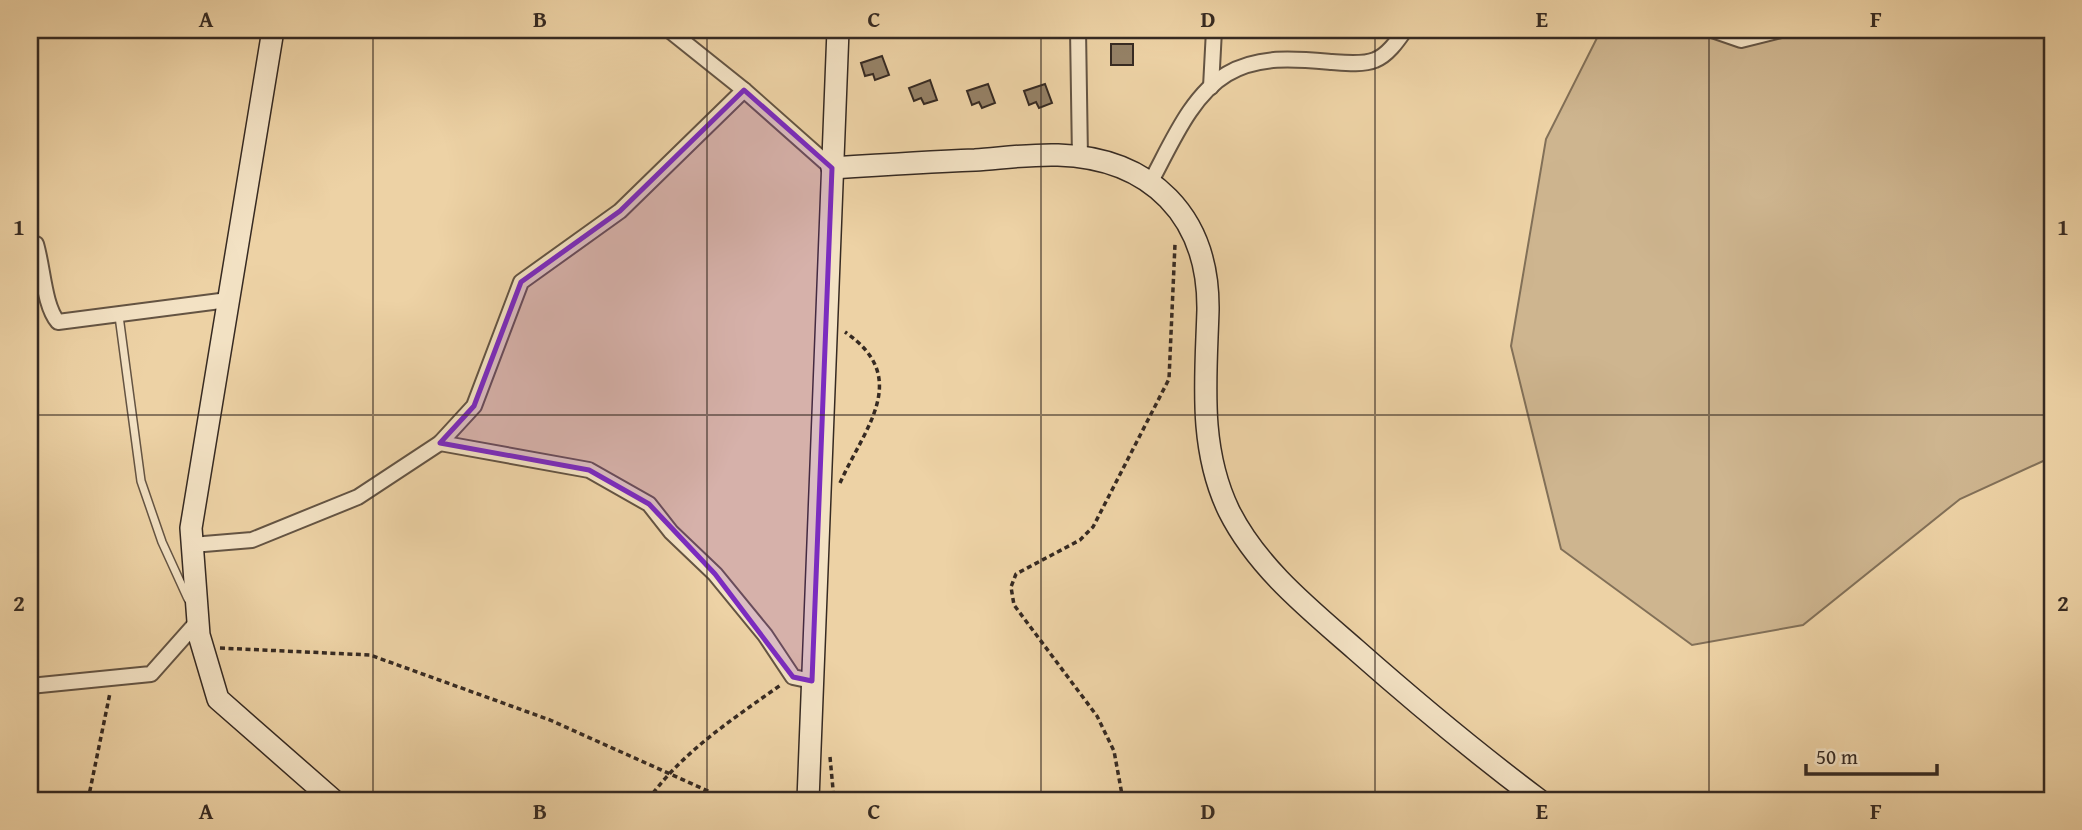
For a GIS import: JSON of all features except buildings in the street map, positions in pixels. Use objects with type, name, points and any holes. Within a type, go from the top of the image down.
[{"type":"street","points":[[273,30],[191,528],[192,545],[201,647],[218,699],[333,800]]},
{"type":"street","points":[[669,30],[744,90],[831,168],[1058,155],[1106,161],[1138,174],[1164,193],[1182,213],[1195,238],[1205,267],[1208,449],[1215,480],[1230,513],[1255,552],[1300,601],[1446,730],[1539,800]]},
{"type":"street","points":[[808,800],[802,679],[826,318],[838,30]]},
{"type":"street","points":[[1078,30],[1080,158]]},
{"type":"street","points":[[1212,87],[1214,30]]},
{"type":"street","points":[[1150,183],[1184,121],[1212,87],[1227,74],[1257,61],[1292,58],[1349,64],[1376,60],[1395,44],[1405,30]]},
{"type":"street","points":[[1712,30],[1741,40],[1781,30]]},
{"type":"street","points":[[192,545],[252,540],[358,497],[440,443],[474,406],[521,282],[620,211],[744,90]]},
{"type":"street","points":[[30,242],[36,244],[44,268],[50,313],[58,322],[228,300]]},
{"type":"street","points":[[440,443],[589,470],[649,503],[671,532],[715,573],[802,679]]},
{"type":"street","points":[[30,686],[151,674],[198,621]]},
{"type":"lane","points":[[119,316],[141,481],[162,542],[198,621]]},
{"type":"path","points":[[1123,800],[1114,751],[1097,716],[1014,605],[1011,587],[1016,573],[1080,540],[1093,527],[1159,402],[1169,379],[1176,232],[1182,213]]},
{"type":"path","points":[[826,318],[859,342],[877,366],[882,386],[877,406],[837,493]]},
{"type":"path","points":[[201,647],[370,655],[550,720],[728,800]]},
{"type":"path","points":[[88,800],[113,677]]},
{"type":"path","points":[[648,800],[668,772],[716,731],[802,679]]},
{"type":"highlighted area","points":[[744,90],[832,168],[812,681],[793,677],[715,574],[649,504],[589,470],[440,443],[474,406],[521,282],[620,211]]},
{"type":"shaded area","points":[[1601,30],[2052,30],[2052,457],[1960,499],[1803,625],[1692,645],[1561,549],[1511,346],[1546,139]]}]
